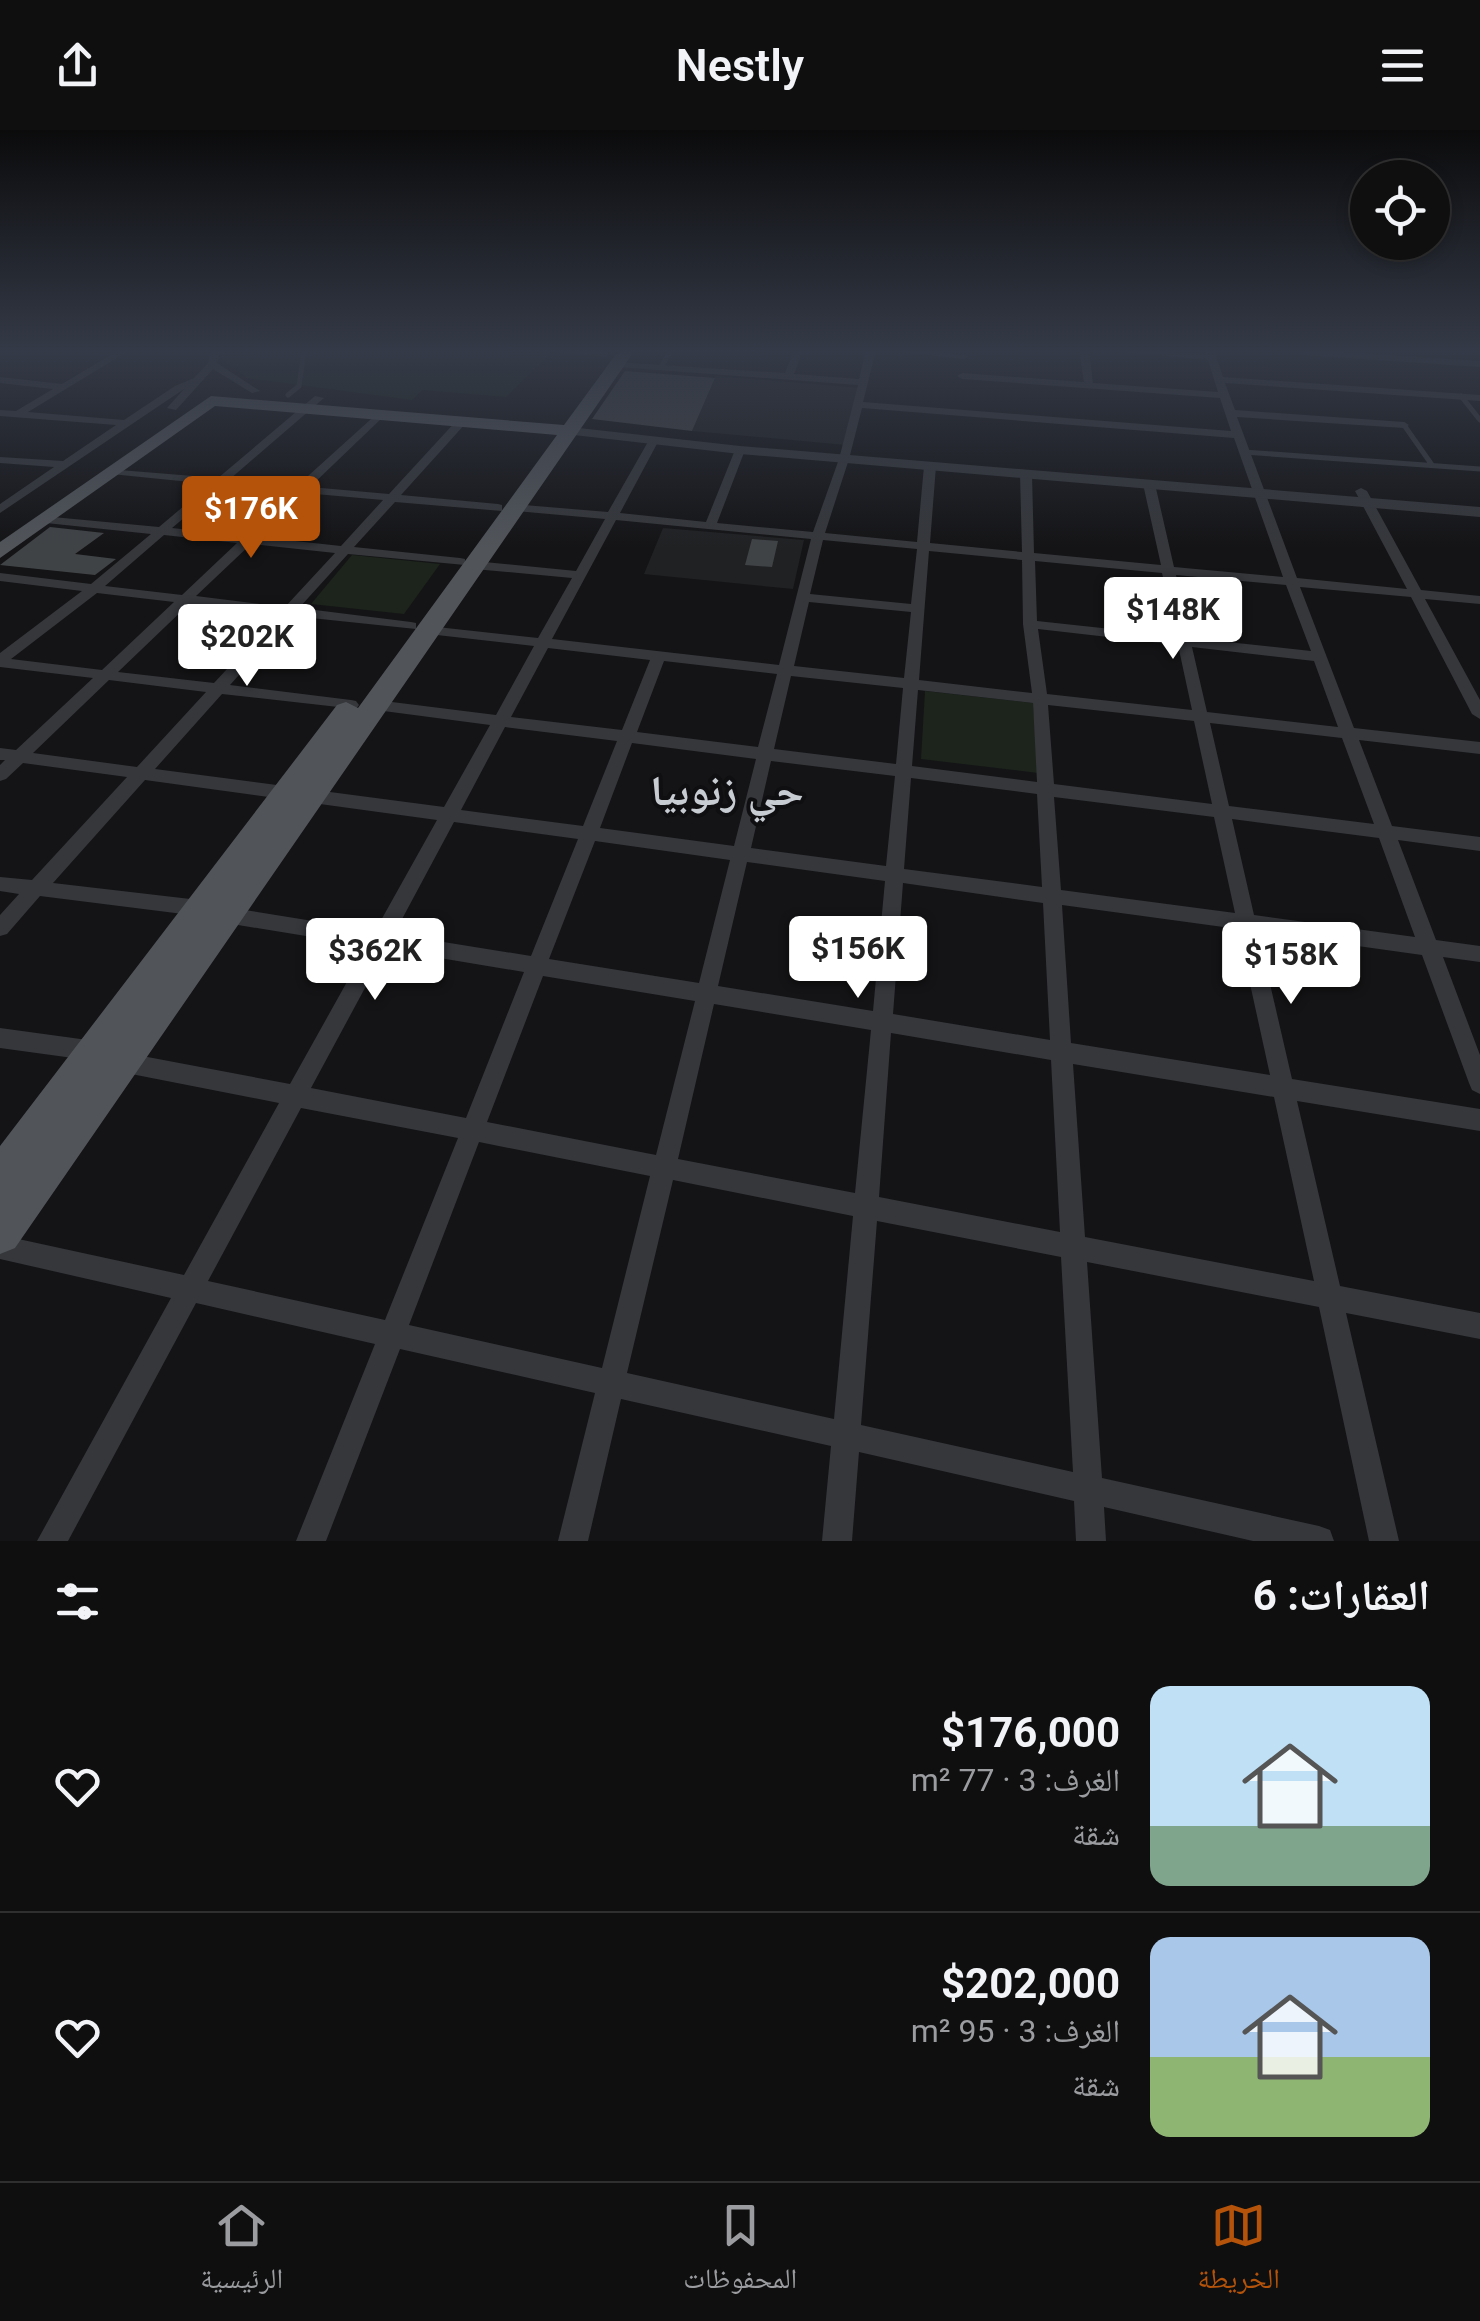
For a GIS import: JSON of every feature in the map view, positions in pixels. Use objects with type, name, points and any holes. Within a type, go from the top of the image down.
[{"type":"main road","points":[[0,528],[161,416]]},
{"type":"main road","points":[[0,552],[112,471],[177,416]]},
{"type":"main road","points":[[399,416],[564,425]]},
{"type":"main road","points":[[460,416],[564,425]]},
{"type":"main road","points":[[0,1233],[108,1056],[571,416]]},
{"type":"main road","points":[[0,1179],[108,1056]]},
{"type":"street","points":[[30,416],[127,423]]},
{"type":"street","points":[[1,508],[137,416]]},
{"type":"street","points":[[0,661],[297,416]]},
{"type":"street","points":[[0,776],[378,416]]},
{"type":"street","points":[[573,1541],[764,754],[806,598],[818,536],[854,416]]},
{"type":"street","points":[[1006,416],[1238,435]]},
{"type":"street","points":[[1231,416],[1480,1083]]},
{"type":"street","points":[[1271,416],[1404,425]]},
{"type":"street","points":[[1397,416],[1404,425]]},
{"type":"street","points":[[0,928],[462,422]]},
{"type":"street","points":[[564,425],[740,450],[845,453],[930,466],[1148,479]]},
{"type":"street","points":[[564,425],[1364,497],[1480,512]]},
{"type":"street","points":[[52,1541],[654,440]]},
{"type":"street","points":[[710,526],[740,450]]},
{"type":"street","points":[[0,460],[65,465]]},
{"type":"street","points":[[837,1541],[930,466]]},
{"type":"street","points":[[112,471],[1480,600]]},
{"type":"street","points":[[1026,474],[1030,624],[1040,698],[1091,1541]]},
{"type":"street","points":[[1148,479],[1384,1541]]},
{"type":"street","points":[[1364,497],[1480,500]]},
{"type":"street","points":[[1364,497],[1480,714]]},
{"type":"street","points":[[46,519],[580,575]]},
{"type":"street","points":[[0,577],[182,602],[1480,748]]},
{"type":"street","points":[[806,598],[918,609]]},
{"type":"street","points":[[1030,624],[1320,657]]},
{"type":"street","points":[[311,1541],[660,656]]},
{"type":"street","points":[[0,661],[1480,844]]},
{"type":"street","points":[[0,754],[1480,954]]},
{"type":"street","points":[[0,884],[212,912],[1480,1120]]},
{"type":"street","points":[[0,1038],[1480,1326]]},
{"type":"street","points":[[0,1246],[1319,1541]]},
{"type":"lane","points":[[1404,425],[1432,465]]},
{"type":"lane","points":[[1244,452],[1480,469]]},
{"type":"shaded area","points":[[699,416],[854,416],[846,445],[692,431]]},
{"type":"shaded area","points":[[663,528],[804,540],[793,589],[644,574]]},
{"type":"shaded area","points":[[352,555],[440,564],[404,614],[311,604]]},
{"type":"shaded area","points":[[925,691],[1033,703],[1038,773],[921,759]]},
{"type":"building","points":[[594,416],[699,416],[692,431],[592,419]]},
{"type":"building","points":[[50,527],[104,533],[75,554],[116,559],[95,575],[0,565]]},
{"type":"building","points":[[752,539],[778,541],[772,567],[745,565]]},
{"type":"district","name":"حي زنوبيا","points":[[727,790]]}]
